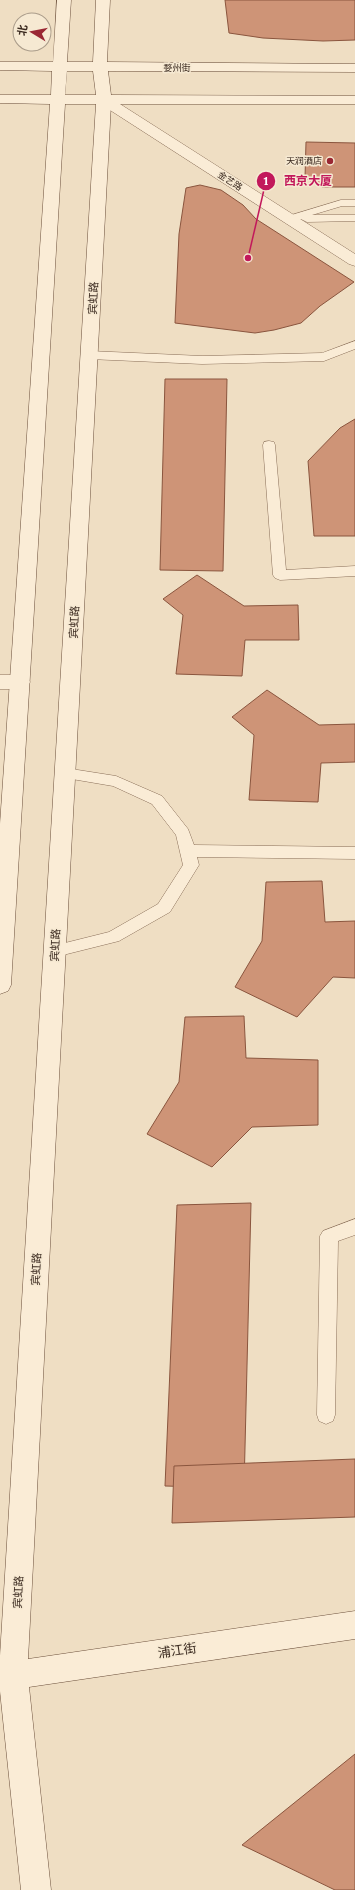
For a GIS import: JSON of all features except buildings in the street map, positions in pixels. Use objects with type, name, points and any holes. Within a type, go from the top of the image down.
[{"type":"main road","points":[[0,985],[59,99],[64,0]]},
{"type":"main road","name":"宾虹路","points":[[36,1890],[6,1676],[54,951],[104,100],[100,68],[103,0]]},
{"type":"main road","name":"婺州街","points":[[0,66],[100,68],[355,68]]},
{"type":"main road","points":[[0,99],[355,100]]},
{"type":"main road","name":"金艺路","points":[[104,100],[355,261]]},
{"type":"main road","points":[[0,682],[20,682]]},
{"type":"main road","name":"浦江街","points":[[6,1676],[355,1624]]},
{"type":"lane","points":[[290,219],[341,203],[355,203]]},
{"type":"lane","points":[[290,219],[355,218]]},
{"type":"lane","points":[[89,355],[202,360],[324,357],[355,345]]},
{"type":"lane","points":[[269,446],[280,575],[355,571]]},
{"type":"lane","points":[[54,951],[113,937],[164,908],[191,865],[183,833],[157,800],[116,781],[65,773]]},
{"type":"lane","points":[[187,851],[355,853]]},
{"type":"lane","points":[[326,1415],[329,1236],[355,1227]]},
{"type":"place","name":"天润酒店","points":[[330,161]]},
{"type":"place","name":"西京大厦","points":[[248,258]]}]
